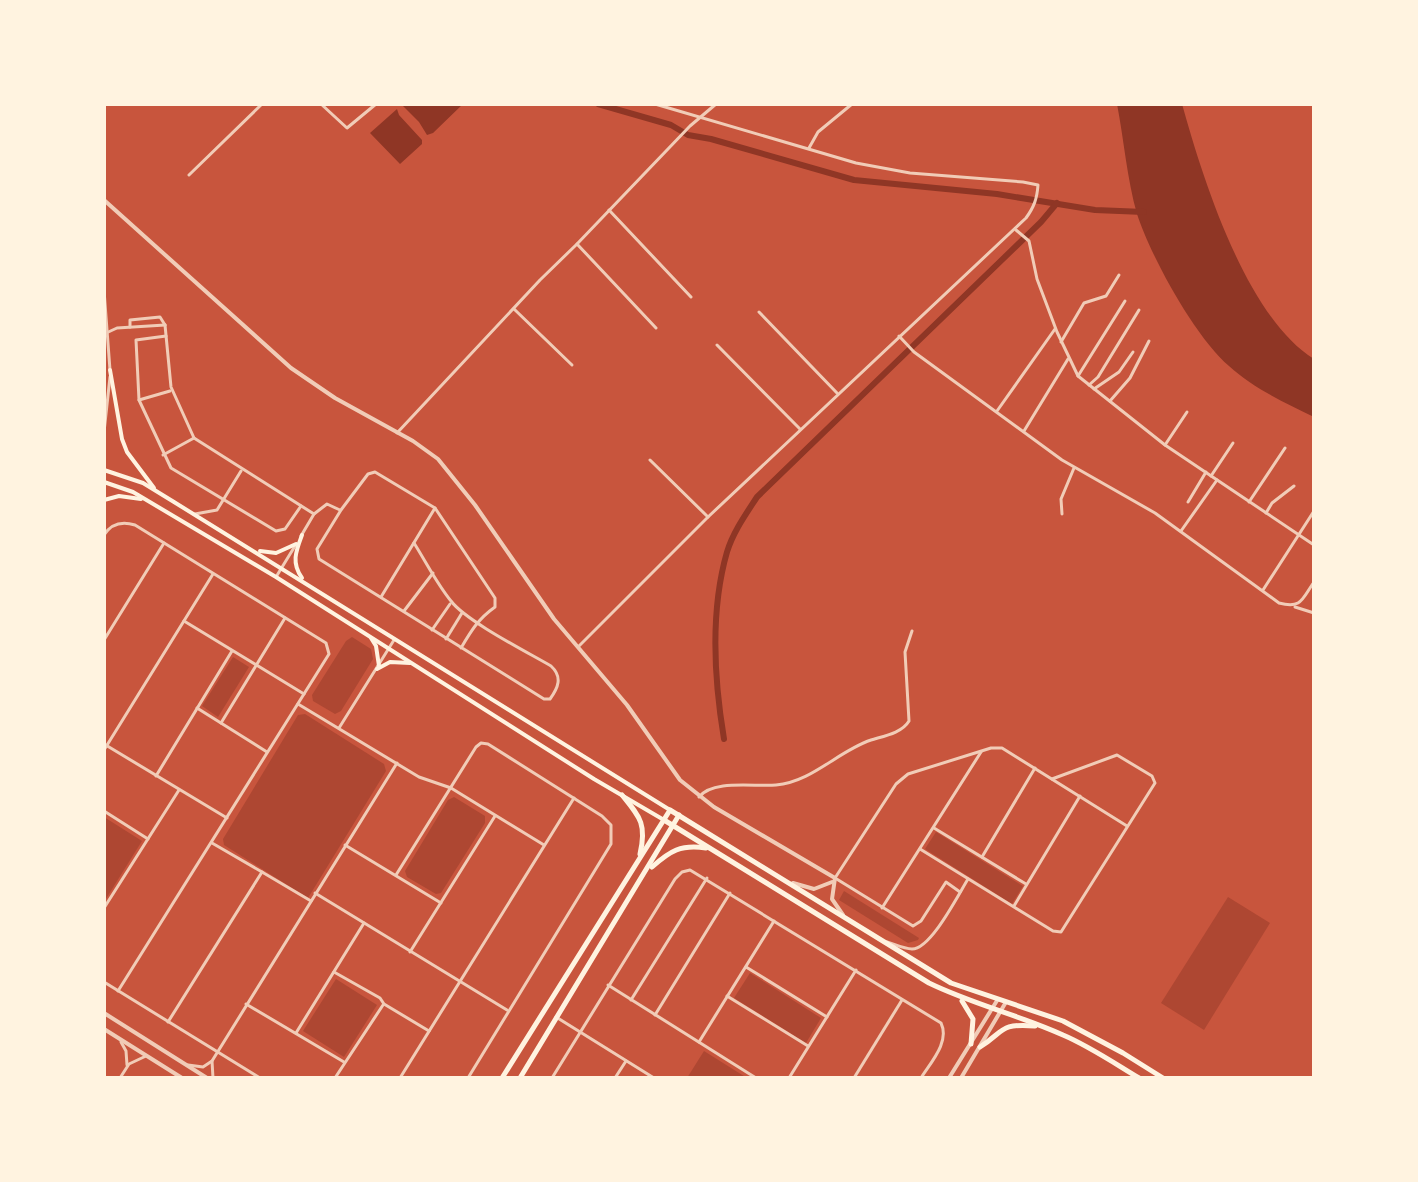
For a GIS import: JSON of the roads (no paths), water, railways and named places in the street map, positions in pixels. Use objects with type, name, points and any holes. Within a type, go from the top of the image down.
[{"type":"main road","points":[[110,370],[127,452],[157,491]]},
{"type":"main road","points":[[104,470],[133,479],[195,514],[951,983],[1085,1031],[1163,1078]]},
{"type":"main road","points":[[104,482],[151,502],[276,577],[622,795],[929,983],[960,998],[1078,1042],[1139,1078]]},
{"type":"main road","points":[[104,500],[119,496],[151,502]]},
{"type":"main road","points":[[302,535],[295,564],[305,582]]},
{"type":"main road","points":[[253,550],[276,553],[296,544]]},
{"type":"main road","points":[[371,638],[376,646],[378,668],[390,662],[412,663]]},
{"type":"main road","points":[[622,795],[637,813],[643,827],[635,866]]},
{"type":"main road","points":[[504,1078],[670,810]]},
{"type":"main road","points":[[518,1078],[679,815]]},
{"type":"main road","points":[[646,872],[675,849],[689,846],[711,849]]},
{"type":"main road","points":[[960,998],[973,1019],[971,1044]]},
{"type":"main road","points":[[980,1047],[1001,1029],[1021,1025],[1040,1026]]},
{"type":"street","points":[[189,175],[262,104]]},
{"type":"street","points":[[321,104],[347,128],[376,104]]},
{"type":"street","points":[[328,111],[335,104]]},
{"type":"street","points":[[578,647],[708,517],[1014,229],[1035,205],[1037,196],[1038,185],[910,173],[856,163],[655,104]]},
{"type":"street","points":[[397,433],[540,280],[690,126],[716,104]]},
{"type":"street","points":[[809,148],[818,132],[852,104]]},
{"type":"street","points":[[104,200],[291,368],[335,398],[426,450],[450,472],[532,590],[643,726],[680,780],[699,797],[913,926],[919,923],[946,882],[960,892]]},
{"type":"street","points":[[609,210],[691,297]]},
{"type":"street","points":[[1014,229],[1029,241],[1037,279],[1068,359],[1078,376],[1165,445],[1314,545]]},
{"type":"street","points":[[577,244],[656,328]]},
{"type":"street","points":[[1061,342],[1084,303],[1106,296],[1119,275]]},
{"type":"street","points":[[104,290],[110,370],[104,432]]},
{"type":"street","points":[[1078,376],[1125,301]]},
{"type":"street","points":[[514,309],[572,365]]},
{"type":"street","points":[[1089,385],[1098,377],[1139,310]]},
{"type":"street","points":[[759,312],[838,393]]},
{"type":"street","points":[[130,327],[130,320],[135,318],[160,317],[165,325],[172,391],[194,438],[314,514]]},
{"type":"street","points":[[106,334],[130,327],[165,325]]},
{"type":"street","points":[[997,411],[1055,328]]},
{"type":"street","points":[[166,336],[136,340],[139,400],[171,468],[280,532],[301,506]]},
{"type":"street","points":[[899,336],[914,352],[1074,468],[1110,486],[1181,531],[1279,603],[1314,613]]},
{"type":"street","points":[[1110,401],[1130,378],[1149,341]]},
{"type":"street","points":[[717,345],[800,429]]},
{"type":"street","points":[[1094,389],[1119,372],[1133,352]]},
{"type":"street","points":[[1024,431],[1068,359]]},
{"type":"street","points":[[139,400],[172,391]]},
{"type":"street","points":[[1165,445],[1187,412]]},
{"type":"street","points":[[163,455],[194,438]]},
{"type":"street","points":[[1211,476],[1233,443]]},
{"type":"street","points":[[1249,502],[1285,448]]},
{"type":"street","points":[[650,460],[708,517]]},
{"type":"street","points":[[1062,514],[1061,499],[1074,468]]},
{"type":"street","points":[[195,514],[212,512],[242,470]]},
{"type":"street","points":[[414,543],[451,602],[462,613],[477,621],[555,669],[558,687],[550,699],[544,699],[446,639],[403,612],[317,556],[317,549],[341,510],[363,479],[372,472],[435,508],[496,601],[495,607],[477,621],[461,648]]},
{"type":"street","points":[[1188,502],[1206,472]]},
{"type":"street","points":[[1181,531],[1217,480]]},
{"type":"street","points":[[1266,513],[1272,503],[1294,486]]},
{"type":"street","points":[[276,577],[314,514],[327,504],[341,510]]},
{"type":"street","points":[[381,598],[435,508]]},
{"type":"street","points":[[1263,590],[1314,511]]},
{"type":"street","points":[[104,535],[115,525],[135,525],[326,643],[329,654],[118,991]]},
{"type":"street","points":[[104,640],[164,543]]},
{"type":"street","points":[[403,612],[433,573]]},
{"type":"street","points":[[213,574],[105,747],[227,818]]},
{"type":"street","points":[[1293,607],[1314,582]]},
{"type":"street","points":[[432,630],[451,602]]},
{"type":"street","points":[[446,639],[462,613]]},
{"type":"street","points":[[221,723],[285,618]]},
{"type":"street","points":[[184,621],[304,694]]},
{"type":"street","points":[[699,797],[707,789],[779,785],[805,777],[845,751],[902,730],[909,721],[905,652],[912,631]]},
{"type":"street","points":[[339,728],[395,639]]},
{"type":"street","points":[[156,776],[232,651]]},
{"type":"street","points":[[298,704],[431,783],[451,788],[544,845]]},
{"type":"street","points":[[197,708],[267,752]]},
{"type":"street","points":[[396,875],[481,743],[488,744],[608,821],[611,844],[468,1078]]},
{"type":"street","points":[[843,915],[832,899],[834,880],[903,777],[991,748],[1002,748],[1127,826]]},
{"type":"street","points":[[882,908],[981,752]]},
{"type":"street","points":[[920,849],[1058,932],[1064,928],[1155,783],[1152,776],[1114,755],[1052,779]]},
{"type":"street","points":[[104,1013],[210,1078],[212,1061],[217,1052],[397,763]]},
{"type":"street","points":[[982,857],[1035,768]]},
{"type":"street","points":[[104,908],[179,790]]},
{"type":"street","points":[[1014,906],[1080,796]]},
{"type":"street","points":[[400,1078],[574,798]]},
{"type":"street","points":[[104,811],[148,839]]},
{"type":"street","points":[[410,952],[495,815]]},
{"type":"street","points":[[934,828],[1027,885]]},
{"type":"street","points":[[212,843],[311,901]]},
{"type":"street","points":[[345,845],[441,903]]},
{"type":"street","points":[[552,1078],[678,874],[690,870],[941,1023],[943,1040],[921,1078]]},
{"type":"street","points":[[168,1022],[262,872]]},
{"type":"street","points":[[631,1000],[707,878]]},
{"type":"street","points":[[887,942],[912,949],[923,945],[934,934],[968,879]]},
{"type":"street","points":[[792,883],[808,889],[834,880]]},
{"type":"street","points":[[315,893],[508,1011]]},
{"type":"street","points":[[655,1015],[730,893]]},
{"type":"street","points":[[699,1042],[774,921]]},
{"type":"street","points":[[296,1033],[364,923]]},
{"type":"street","points":[[746,967],[827,1017]]},
{"type":"street","points":[[789,1078],[856,970]]},
{"type":"street","points":[[334,972],[429,1031]]},
{"type":"street","points":[[104,982],[260,1078]]},
{"type":"street","points":[[608,985],[756,1078]]},
{"type":"street","points":[[727,996],[808,1046]]},
{"type":"street","points":[[949,1078],[998,999]]},
{"type":"street","points":[[854,1078],[902,1000]]},
{"type":"street","points":[[961,1078],[1006,1002]]},
{"type":"street","points":[[246,1004],[344,1062]]},
{"type":"street","points":[[335,1078],[384,1004]]},
{"type":"street","points":[[556,1017],[654,1078]]},
{"type":"street","points":[[104,1029],[182,1078]]},
{"type":"street","points":[[120,1040],[127,1056],[126,1068],[120,1078]]},
{"type":"street","points":[[126,1068],[146,1056]]},
{"type":"street","points":[[615,1078],[626,1060]]},
{"type":"street","points":[[185,1064],[203,1067],[212,1061]]},
{"type":"waterway","points":[[598,104],[671,125],[688,135],[854,180],[997,194],[1095,210],[1144,212]]},
{"type":"waterway","points":[[724,739],[716,669],[718,598],[727,552],[744,517],[757,497],[1057,203]]}]
